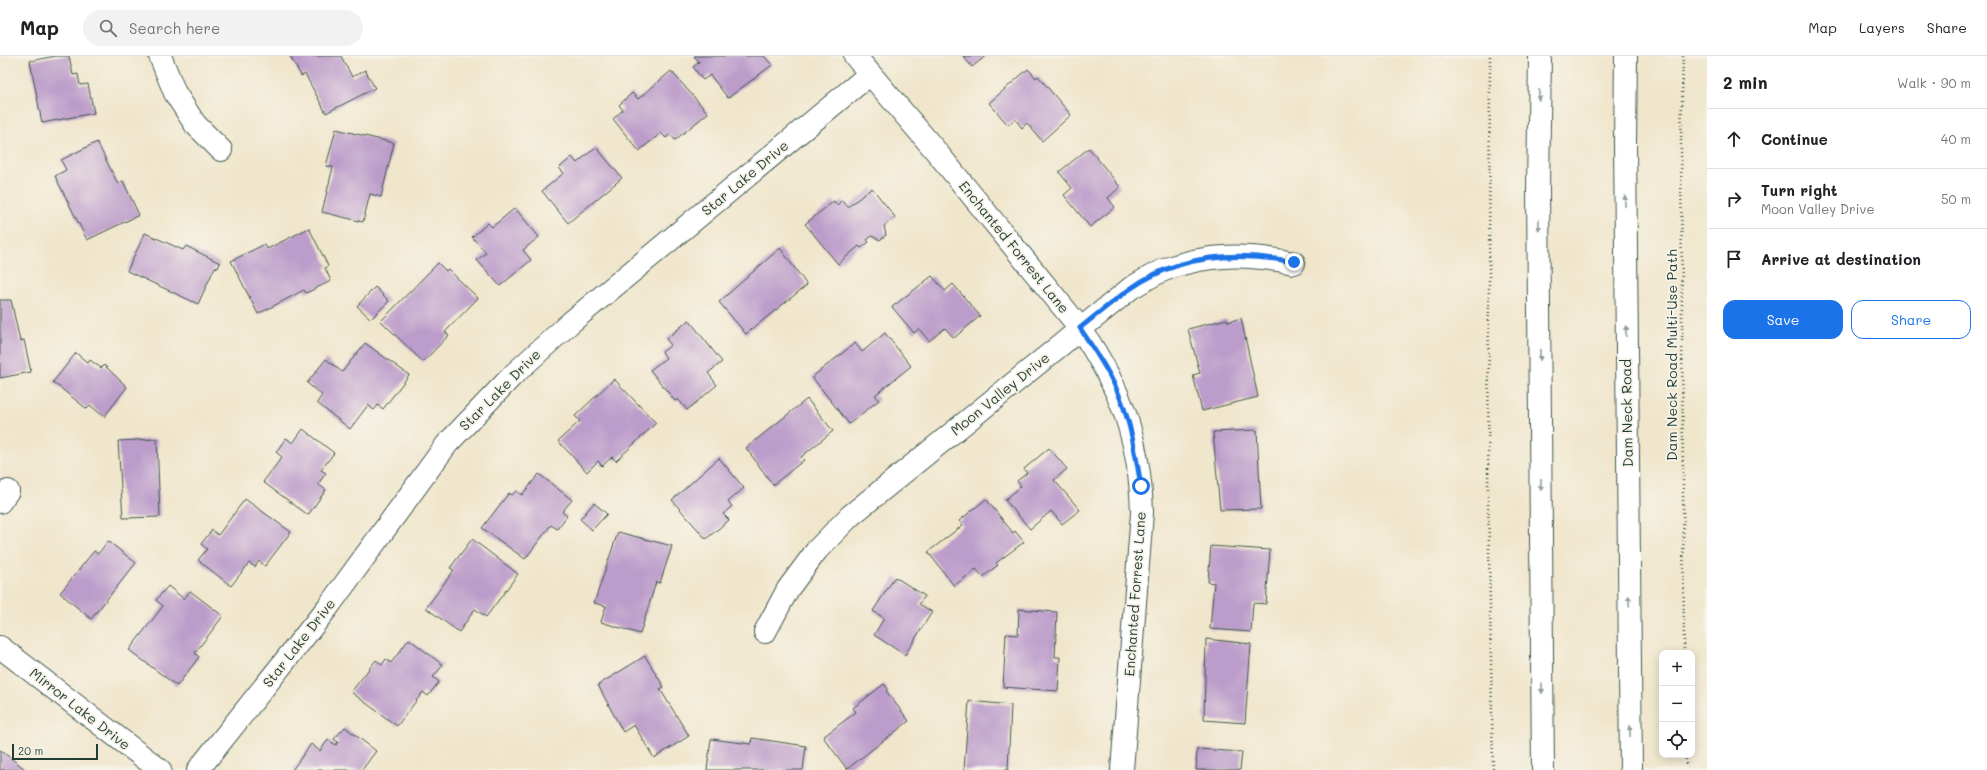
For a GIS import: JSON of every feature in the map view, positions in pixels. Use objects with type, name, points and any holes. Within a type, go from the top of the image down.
[{"type":"street","points":[[160,56],[175,93],[195,124],[221,150]]},
{"type":"street","name":"Enchanted Forrest Lane","points":[[855,56],[935,150],[1080,328],[1101,359],[1121,399],[1134,442],[1141,486],[1142,513],[1122,770]]},
{"type":"street","points":[[1540,56],[1538,197],[1543,770]]},
{"type":"street","name":"Dam Neck Road","points":[[1626,56],[1624,143],[1630,770]]},
{"type":"street","name":"Star Lake Drive","points":[[198,770],[328,607],[447,444],[513,374],[570,323],[870,74]]},
{"type":"street","name":"Moon Valley Drive","points":[[765,632],[788,590],[812,556],[850,516],[1131,288],[1163,271],[1199,259],[1228,255],[1265,257],[1294,262]]},
{"type":"street","name":"Mirror Lake Drive","points":[[0,647],[160,770]]},
{"type":"path","points":[[1490,56],[1488,495],[1493,770]]},
{"type":"path","name":"Dam Neck Road Multi-Use Path","points":[[1683,56],[1681,151],[1684,650]]},
{"type":"path","points":[[1686,758],[1686,770]]},
{"type":"building","points":[[56,56],[69,56],[73,75],[78,74],[80,85],[88,84],[94,113],[42,123],[30,61]]},
{"type":"building","points":[[290,56],[341,56],[352,77],[365,70],[375,88],[326,113],[305,74],[301,76]]},
{"type":"building","points":[[694,56],[764,56],[772,65],[728,98],[710,75],[703,80],[693,67],[699,62]]},
{"type":"building","points":[[963,56],[986,56],[972,67]]},
{"type":"building","points":[[1028,69],[1036,78],[1038,76],[1071,115],[1042,141],[1027,123],[1022,128],[1015,119],[1008,125],[989,103]]},
{"type":"building","points":[[671,71],[708,113],[675,140],[670,134],[666,138],[661,133],[639,151],[613,119],[623,110],[619,105],[632,93],[638,99]]},
{"type":"building","points":[[336,129],[394,143],[381,197],[370,194],[363,222],[322,212],[333,167],[326,166]]},
{"type":"building","points":[[97,142],[118,184],[123,181],[139,215],[87,240],[55,176],[66,170],[61,160]]},
{"type":"building","points":[[596,147],[622,178],[568,223],[542,191],[564,173],[559,168],[572,157],[577,163]]},
{"type":"building","points":[[1089,148],[1120,187],[1108,198],[1115,207],[1090,227],[1064,195],[1072,188],[1059,172]]},
{"type":"building","points":[[872,188],[895,217],[884,226],[886,235],[880,240],[872,236],[867,240],[869,242],[861,248],[859,246],[838,264],[805,224],[834,201],[837,205],[842,200],[848,207]]},
{"type":"building","points":[[515,208],[539,237],[523,250],[531,260],[500,286],[477,260],[486,253],[472,237],[488,223],[492,227]]},
{"type":"building","points":[[309,228],[328,266],[325,268],[331,281],[306,293],[304,290],[258,314],[231,261],[265,244],[267,249]]},
{"type":"building","points":[[145,233],[183,250],[186,246],[220,263],[218,268],[215,267],[198,304],[127,271]]},
{"type":"building","points":[[780,248],[807,285],[746,334],[719,302]]},
{"type":"building","points":[[438,263],[446,271],[448,269],[478,298],[445,332],[449,335],[423,362],[381,321]]},
{"type":"building","points":[[932,276],[945,291],[953,284],[980,316],[954,338],[945,328],[929,341],[919,329],[914,333],[892,307]]},
{"type":"building","points":[[375,287],[389,301],[371,319],[357,306]]},
{"type":"building","points":[[0,300],[11,300],[20,341],[24,340],[31,372],[0,378]]},
{"type":"building","points":[[1241,318],[1258,397],[1202,411],[1193,375],[1200,373],[1188,329],[1227,319],[1228,322]]},
{"type":"building","points":[[689,320],[722,362],[708,373],[717,385],[687,410],[678,399],[675,401],[650,370],[666,358],[662,352],[671,345],[666,339]]},
{"type":"building","points":[[885,333],[911,366],[875,395],[879,400],[849,424],[812,377],[855,343],[862,352]]},
{"type":"building","points":[[365,343],[409,375],[383,409],[378,405],[374,410],[368,405],[350,429],[317,403],[322,395],[307,383],[326,359],[342,372]]},
{"type":"building","points":[[76,353],[88,363],[90,360],[101,368],[104,365],[127,387],[104,417],[90,405],[87,409],[53,382]]},
{"type":"building","points":[[614,379],[656,423],[616,461],[612,457],[602,466],[598,461],[587,472],[558,441],[580,421],[575,416]]},
{"type":"building","points":[[807,399],[833,431],[801,457],[804,460],[773,485],[746,448]]},
{"type":"building","points":[[303,429],[334,453],[321,470],[326,473],[318,484],[326,490],[308,515],[263,482],[282,457],[276,452],[286,438],[293,443]]},
{"type":"building","points":[[1257,430],[1261,509],[1220,510],[1213,432]]},
{"type":"building","points":[[157,439],[160,517],[123,518],[118,441]]},
{"type":"building","points":[[1049,448],[1067,469],[1054,480],[1080,510],[1062,524],[1051,511],[1030,529],[1005,500],[1021,486],[1017,481],[1027,473],[1024,469]]},
{"type":"building","points":[[719,458],[744,488],[728,502],[732,506],[723,514],[729,520],[706,539],[672,500]]},
{"type":"building","points":[[539,474],[572,500],[562,512],[567,516],[557,529],[551,525],[525,559],[482,528],[509,493],[512,495],[516,491],[522,495]]},
{"type":"building","points":[[245,499],[291,532],[265,566],[259,561],[255,567],[249,563],[231,586],[198,560],[207,549],[201,544],[212,530],[218,535]]},
{"type":"building","points":[[986,499],[1013,533],[1015,531],[1024,542],[996,563],[998,565],[983,577],[976,569],[954,586],[928,552],[963,525],[959,521]]},
{"type":"building","points":[[594,503],[607,514],[592,530],[580,519]]},
{"type":"building","points":[[618,532],[672,546],[660,583],[656,582],[640,634],[601,622],[606,606],[594,603]]},
{"type":"building","points":[[472,539],[518,574],[486,617],[475,609],[459,632],[426,608],[454,570],[450,568]]},
{"type":"building","points":[[108,541],[136,563],[91,619],[60,593],[94,551],[98,554]]},
{"type":"building","points":[[1211,546],[1270,550],[1266,604],[1253,603],[1251,632],[1210,629],[1214,583],[1208,582]]},
{"type":"building","points":[[895,577],[925,596],[919,604],[932,612],[905,655],[874,635],[884,618],[873,611]]},
{"type":"building","points":[[168,586],[184,599],[190,591],[223,616],[195,653],[199,657],[177,686],[129,650],[163,606],[156,600]]},
{"type":"building","points":[[1019,609],[1057,612],[1055,657],[1060,657],[1058,691],[1003,687],[1006,634],[1018,635]]},
{"type":"building","points":[[409,639],[443,665],[433,677],[439,682],[428,696],[423,692],[397,726],[351,692],[376,660],[382,665],[386,659],[391,663]]},
{"type":"building","points":[[1206,639],[1251,644],[1245,723],[1204,720]]},
{"type":"building","points":[[645,656],[664,687],[660,689],[689,736],[654,758],[634,725],[623,732],[598,685]]},
{"type":"building","points":[[884,684],[888,689],[886,691],[909,721],[847,769],[823,737],[856,712],[853,708]]},
{"type":"building","points":[[969,701],[1011,705],[1008,770],[964,770]]},
{"type":"building","points":[[345,727],[376,751],[362,770],[292,770],[311,744],[320,751],[328,740],[336,745],[338,742],[334,739]]},
{"type":"building","points":[[752,738],[806,746],[803,770],[707,770],[711,739],[751,744]]},
{"type":"building","points":[[1197,749],[1242,752],[1240,770],[1196,770]]},
{"type":"building","points":[[0,750],[25,769],[25,770],[0,770]]},
{"type":"route","points":[[1141,486],[1134,442],[1121,399],[1101,359],[1080,328],[1131,288],[1163,271],[1199,259],[1228,255],[1265,257],[1294,262]]}]
